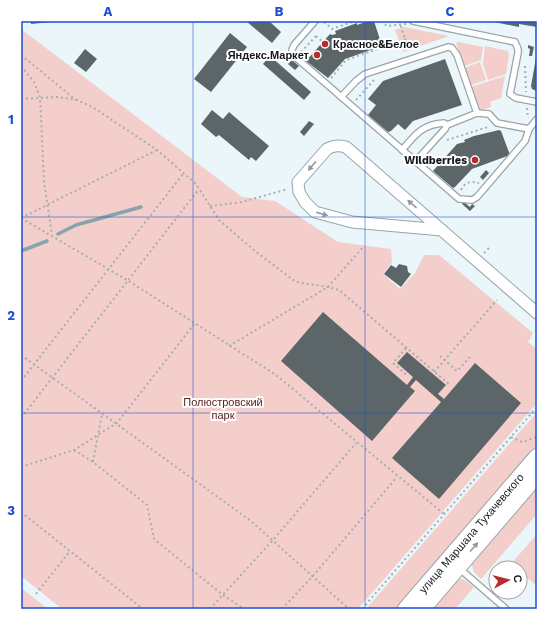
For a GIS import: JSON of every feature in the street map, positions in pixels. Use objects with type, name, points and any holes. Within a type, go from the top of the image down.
[{"type":"street","points":[[442,230],[352,222],[316,212],[305,202],[297,186],[298,182],[327,149],[332,146],[340,145],[346,148],[442,230],[537,314]]},
{"type":"street","name":"улица Маршала Тухачевского","points":[[422,609],[453,563],[537,457]]},
{"type":"street","name":"улица Маршала Тухачевского","points":[[406,609],[453,563],[537,474]]},
{"type":"lane","points":[[315,21],[294,45],[292,53],[459,199],[472,200],[478,197],[525,141],[529,129],[537,119]]},
{"type":"lane","points":[[414,21],[515,42],[518,49],[518,54],[510,94],[516,98],[537,102]]},
{"type":"lane","points":[[341,97],[360,77],[443,47],[452,48],[457,55],[477,113]]},
{"type":"lane","points":[[402,150],[420,130],[438,123],[444,123],[446,125],[477,113],[489,114],[497,123],[529,129]]},
{"type":"lane","points":[[415,162],[445,129],[446,125]]},
{"type":"lane","points":[[453,563],[506,609]]},
{"type":"path","points":[[319,28],[324,22],[332,29],[355,21]]},
{"type":"path","points":[[381,21],[387,26],[401,25],[414,21]]},
{"type":"path","points":[[399,21],[412,58]]},
{"type":"path","points":[[296,57],[315,35],[323,42]]},
{"type":"path","points":[[326,84],[346,60],[406,39]]},
{"type":"path","points":[[21,55],[77,100],[101,112],[157,150],[196,184],[219,220],[255,251],[296,282],[328,286],[339,290],[450,385]]},
{"type":"path","points":[[524,61],[529,129]]},
{"type":"path","points":[[21,66],[34,82],[40,97],[47,206],[52,235]]},
{"type":"path","points":[[351,106],[379,75]]},
{"type":"path","points":[[21,99],[58,97],[77,100]]},
{"type":"path","points":[[444,143],[448,140],[485,127]]},
{"type":"path","points":[[21,218],[157,150]]},
{"type":"path","points":[[21,382],[183,174]]},
{"type":"path","points":[[466,200],[461,190],[465,184],[469,182],[490,182]]},
{"type":"path","points":[[210,206],[242,202],[297,186]]},
{"type":"path","points":[[21,418],[199,189]]},
{"type":"path","points":[[21,218],[127,280],[229,346],[276,374],[356,443],[444,514]]},
{"type":"path","points":[[229,346],[328,286],[364,246]]},
{"type":"path","points":[[434,372],[497,300]]},
{"type":"path","points":[[21,467],[74,450],[117,424],[195,323]]},
{"type":"path","points":[[406,348],[393,363],[408,376]]},
{"type":"path","points":[[21,355],[52,379],[102,413],[251,521],[349,609]]},
{"type":"path","points":[[440,356],[457,372],[470,357]]},
{"type":"path","points":[[362,609],[537,407]]},
{"type":"path","points":[[93,462],[102,413]]},
{"type":"path","points":[[511,437],[522,442],[537,437]]},
{"type":"path","points":[[210,609],[273,540],[356,443]]},
{"type":"path","points":[[74,450],[93,462],[147,505],[154,539],[223,595],[244,609]]},
{"type":"path","points":[[282,609],[312,577],[397,477]]},
{"type":"path","points":[[21,512],[143,609]]},
{"type":"path","points":[[36,594],[70,551]]},
{"type":"green space","points":[[404,27],[449,36],[403,52],[395,30]]},
{"type":"green space","name":"Полюстровский парк","points":[[21,29],[242,197],[275,201],[338,242],[391,249],[392,262],[383,274],[400,289],[415,273],[424,255],[439,255],[533,333],[528,342],[537,349],[537,403],[358,609],[62,609],[21,576]]},
{"type":"green space","points":[[458,42],[483,47],[481,60],[464,66],[456,43]]},
{"type":"green space","points":[[485,46],[508,51],[509,55],[506,74],[488,80],[483,64]]},
{"type":"green space","points":[[480,62],[486,80],[471,85],[464,68]]},
{"type":"green space","points":[[505,76],[501,98],[490,102],[491,107],[479,111],[471,87]]},
{"type":"green space","points":[[537,412],[537,446],[397,609],[366,609]]},
{"type":"green space","points":[[534,487],[537,489],[537,514],[497,560],[488,560],[488,571],[481,579],[474,572],[471,562]]},
{"type":"green space","points":[[537,534],[537,586],[528,579],[528,560],[514,560]]},
{"type":"green space","points":[[462,579],[474,587],[455,609],[429,609],[456,580]]},
{"type":"green space","points":[[21,588],[48,609],[21,609]]},
{"type":"building","points":[[31,21],[50,21],[50,22],[31,24]]},
{"type":"building","points":[[246,21],[269,21],[281,32],[272,43]]},
{"type":"building","points":[[368,21],[374,21],[382,46],[345,59],[328,78],[306,61],[330,34],[336,34],[335,31],[357,23],[357,25]]},
{"type":"building","points":[[489,21],[537,21],[537,27],[519,24],[519,27]]},
{"type":"building","points":[[230,33],[247,47],[211,92],[194,79]]},
{"type":"building","points":[[528,45],[534,47],[532,56],[529,56],[530,49],[528,48]]},
{"type":"building","points":[[85,49],[97,59],[86,72],[74,63]]},
{"type":"building","points":[[270,56],[311,92],[304,100],[263,64]]},
{"type":"building","points":[[536,58],[537,91],[532,89],[531,86]]},
{"type":"building","points":[[445,59],[462,105],[413,121],[405,130],[398,124],[388,132],[368,115],[376,105],[368,99],[383,81]]},
{"type":"building","points":[[292,60],[299,66],[295,70],[288,64]]},
{"type":"building","points":[[212,110],[223,119],[229,112],[269,146],[256,161],[251,157],[249,160],[219,135],[216,137],[201,124]]},
{"type":"building","points":[[309,121],[314,124],[304,136],[300,132]]},
{"type":"building","points":[[499,130],[501,131],[510,155],[472,169],[453,188],[433,171],[457,144],[465,142],[464,140],[474,136]]},
{"type":"building","points":[[486,170],[489,173],[483,180],[480,177]]},
{"type":"building","points":[[464,202],[470,207],[472,204],[475,206],[470,211],[462,204]]},
{"type":"building","points":[[399,264],[407,266],[408,272],[411,274],[401,287],[384,274],[391,265],[396,268]]},
{"type":"building","points":[[323,312],[407,385],[413,377],[397,363],[407,352],[446,385],[438,394],[444,399],[475,363],[521,403],[439,499],[392,458],[441,402],[416,380],[410,387],[415,391],[372,441],[281,361]]},
{"type":"waterway","points":[[58,234],[76,225],[141,207]]},
{"type":"waterway","points":[[21,251],[47,241]]},
{"type":"place","name":"Красное&Белое","points":[[325,44]]},
{"type":"place","name":"Яндекс.Маркет","points":[[317,55]]},
{"type":"place","name":"Wildberries","points":[[475,160]]}]
